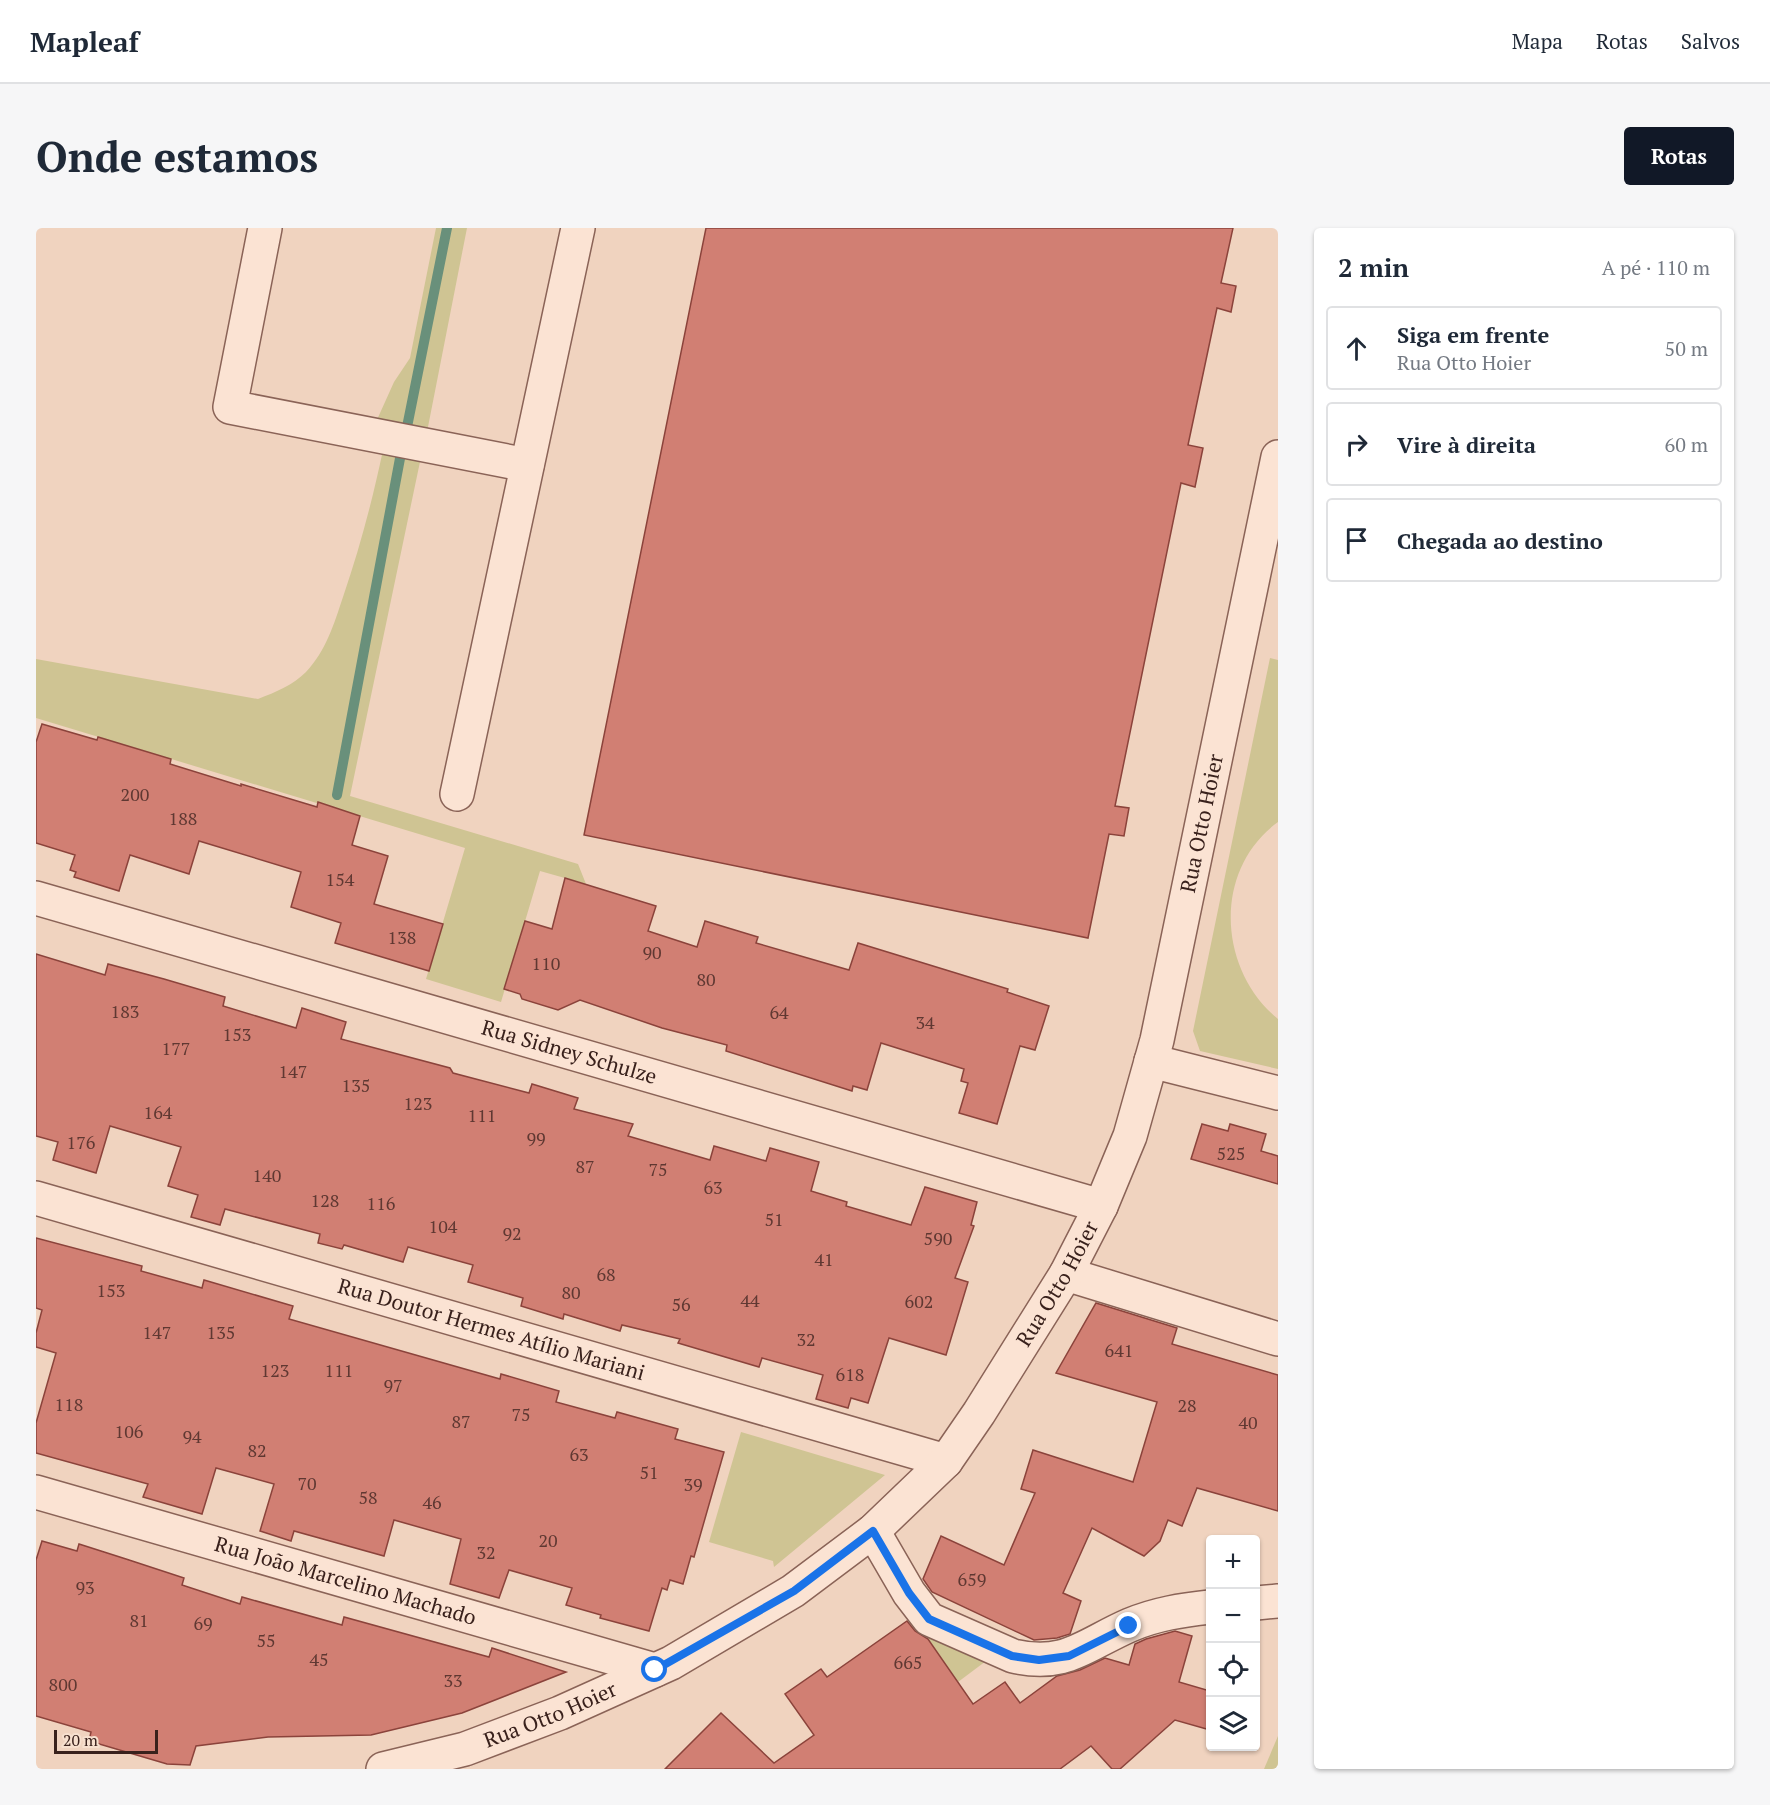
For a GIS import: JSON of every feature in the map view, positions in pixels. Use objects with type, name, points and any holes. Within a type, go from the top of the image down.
[{"type":"street","points":[[265,228],[230,407],[527,465]]},
{"type":"street","points":[[457,794],[578,228]]},
{"type":"street","name":"Rua Otto Hoier","points":[[383,1769],[465,1749],[519,1729],[655,1670],[794,1591],[873,1531],[946,1461],[1017,1355],[1066,1274],[1101,1206],[1130,1136],[1151,1061],[1278,457]]},
{"type":"street","name":"Rua Sidney Schulze","points":[[36,898],[1101,1206]]},
{"type":"street","points":[[1151,1061],[1278,1093]]},
{"type":"street","name":"Rua Doutor Hermes Atílio Mariani","points":[[36,1198],[946,1461]]},
{"type":"street","points":[[1066,1274],[1278,1339]]},
{"type":"street","name":"Rua João Marcelino Machado","points":[[36,1492],[655,1670]]},
{"type":"street","points":[[873,1531],[909,1593],[929,1619],[1003,1652],[1025,1659],[1054,1659],[1069,1656],[1145,1620],[1174,1610],[1206,1607]]},
{"type":"street","points":[[1260,1603],[1278,1601]]},
{"type":"shaded area","points":[[436,228],[467,228],[427,432],[376,422],[394,382],[410,358]]},
{"type":"shaded area","points":[[383,450],[421,457],[350,796],[578,864],[586,884],[540,871],[501,1002],[426,979],[465,848],[36,718],[36,659],[258,699],[296,681],[313,664],[329,637],[360,542]]},
{"type":"shaded area","points":[[1270,658],[1278,660],[1278,822],[1257,842],[1242,866],[1233,893],[1231,920],[1234,948],[1243,974],[1258,998],[1278,1019],[1278,1069],[1200,1051],[1193,1031]]},
{"type":"shaded area","points":[[741,1432],[885,1475],[774,1567],[773,1561],[709,1542]]},
{"type":"shaded area","points":[[920,1627],[986,1661],[958,1682]]},
{"type":"shaded area","points":[[1278,1736],[1278,1769],[1264,1769]]},
{"type":"building","points":[[706,228],[1233,228],[1221,283],[1236,286],[1231,312],[1217,308],[1188,445],[1203,448],[1195,487],[1181,483],[1115,806],[1129,808],[1124,836],[1109,834],[1088,938],[584,835]]},
{"type":"building","points":[[42,724],[97,740],[98,737],[171,759],[170,764],[241,786],[241,784],[317,807],[318,802],[360,816],[352,845],[388,856],[374,904],[443,924],[429,971],[335,943],[341,923],[291,907],[301,872],[199,841],[189,874],[130,855],[119,891],[74,877],[76,872],[70,870],[75,855],[36,843],[36,742]]},
{"type":"building","points":[[565,878],[656,906],[648,931],[697,947],[705,921],[758,937],[756,943],[849,970],[858,943],[1008,989],[1007,992],[1049,1006],[1035,1050],[1020,1046],[997,1124],[959,1113],[968,1083],[961,1081],[964,1069],[881,1043],[867,1090],[853,1086],[852,1091],[726,1051],[727,1045],[662,1028],[580,1000],[558,1010],[522,999],[520,994],[504,989],[525,921],[552,929]]},
{"type":"building","points":[[36,954],[105,975],[108,964],[164,979],[225,997],[223,1006],[296,1028],[302,1008],[346,1022],[341,1039],[450,1068],[453,1073],[529,1093],[532,1084],[578,1098],[574,1109],[633,1124],[628,1136],[710,1160],[714,1146],[766,1161],[770,1148],[819,1162],[811,1191],[847,1202],[846,1206],[911,1225],[925,1187],[977,1202],[971,1225],[974,1226],[955,1278],[968,1282],[946,1355],[889,1338],[868,1403],[851,1398],[848,1408],[816,1399],[823,1375],[762,1358],[759,1367],[678,1343],[680,1339],[622,1325],[620,1331],[564,1314],[563,1319],[521,1306],[523,1298],[468,1282],[473,1265],[408,1247],[403,1262],[344,1245],[342,1249],[318,1243],[320,1234],[225,1209],[220,1225],[191,1217],[198,1195],[168,1186],[181,1147],[110,1126],[96,1173],[53,1160],[58,1142],[36,1136]]},
{"type":"building","points":[[1202,1124],[1228,1131],[1230,1124],[1266,1134],[1261,1151],[1278,1156],[1278,1184],[1191,1159]]},
{"type":"building","points":[[36,1238],[142,1266],[141,1271],[202,1288],[204,1280],[293,1306],[289,1319],[500,1379],[501,1374],[559,1391],[556,1402],[615,1418],[617,1412],[678,1429],[675,1439],[724,1452],[694,1557],[691,1556],[683,1584],[670,1580],[667,1590],[662,1588],[649,1631],[600,1618],[601,1615],[566,1605],[572,1588],[509,1570],[499,1598],[450,1584],[461,1539],[394,1520],[384,1556],[294,1531],[291,1541],[260,1531],[274,1484],[216,1468],[202,1514],[143,1497],[148,1484],[36,1453],[36,1423],[56,1353],[36,1347],[36,1333],[42,1310],[36,1308]]},
{"type":"building","points":[[1096,1303],[1177,1328],[1172,1344],[1278,1375],[1278,1511],[1197,1488],[1182,1526],[1168,1520],[1160,1541],[1144,1556],[1092,1528],[1063,1593],[1081,1601],[1070,1634],[1057,1638],[1034,1640],[932,1592],[923,1579],[941,1536],[1004,1565],[1035,1493],[1021,1489],[1033,1450],[1133,1482],[1157,1402],[1056,1373]]},
{"type":"building","points":[[42,1541],[77,1551],[79,1544],[184,1578],[182,1585],[240,1604],[242,1597],[342,1625],[344,1617],[489,1657],[492,1648],[566,1672],[462,1713],[371,1735],[268,1737],[196,1746],[190,1765],[167,1764],[89,1741],[91,1732],[36,1716],[36,1560]]},
{"type":"building","points":[[907,1621],[915,1631],[928,1639],[973,1704],[1005,1682],[1020,1703],[1057,1676],[1080,1670],[1105,1658],[1129,1665],[1135,1644],[1175,1631],[1192,1636],[1179,1682],[1206,1690],[1206,1729],[1175,1720],[1120,1769],[1112,1769],[1091,1746],[1060,1769],[665,1769],[721,1713],[774,1763],[814,1735],[785,1694],[821,1669],[827,1677]]},
{"type":"waterway","points":[[407,427],[447,228]]},
{"type":"waterway","points":[[337,795],[401,453]]},
{"type":"route","points":[[655,1670],[671,1663],[794,1591],[859,1544],[873,1531],[909,1593],[929,1619],[1012,1656],[1039,1660],[1069,1656],[1129,1626]]}]
